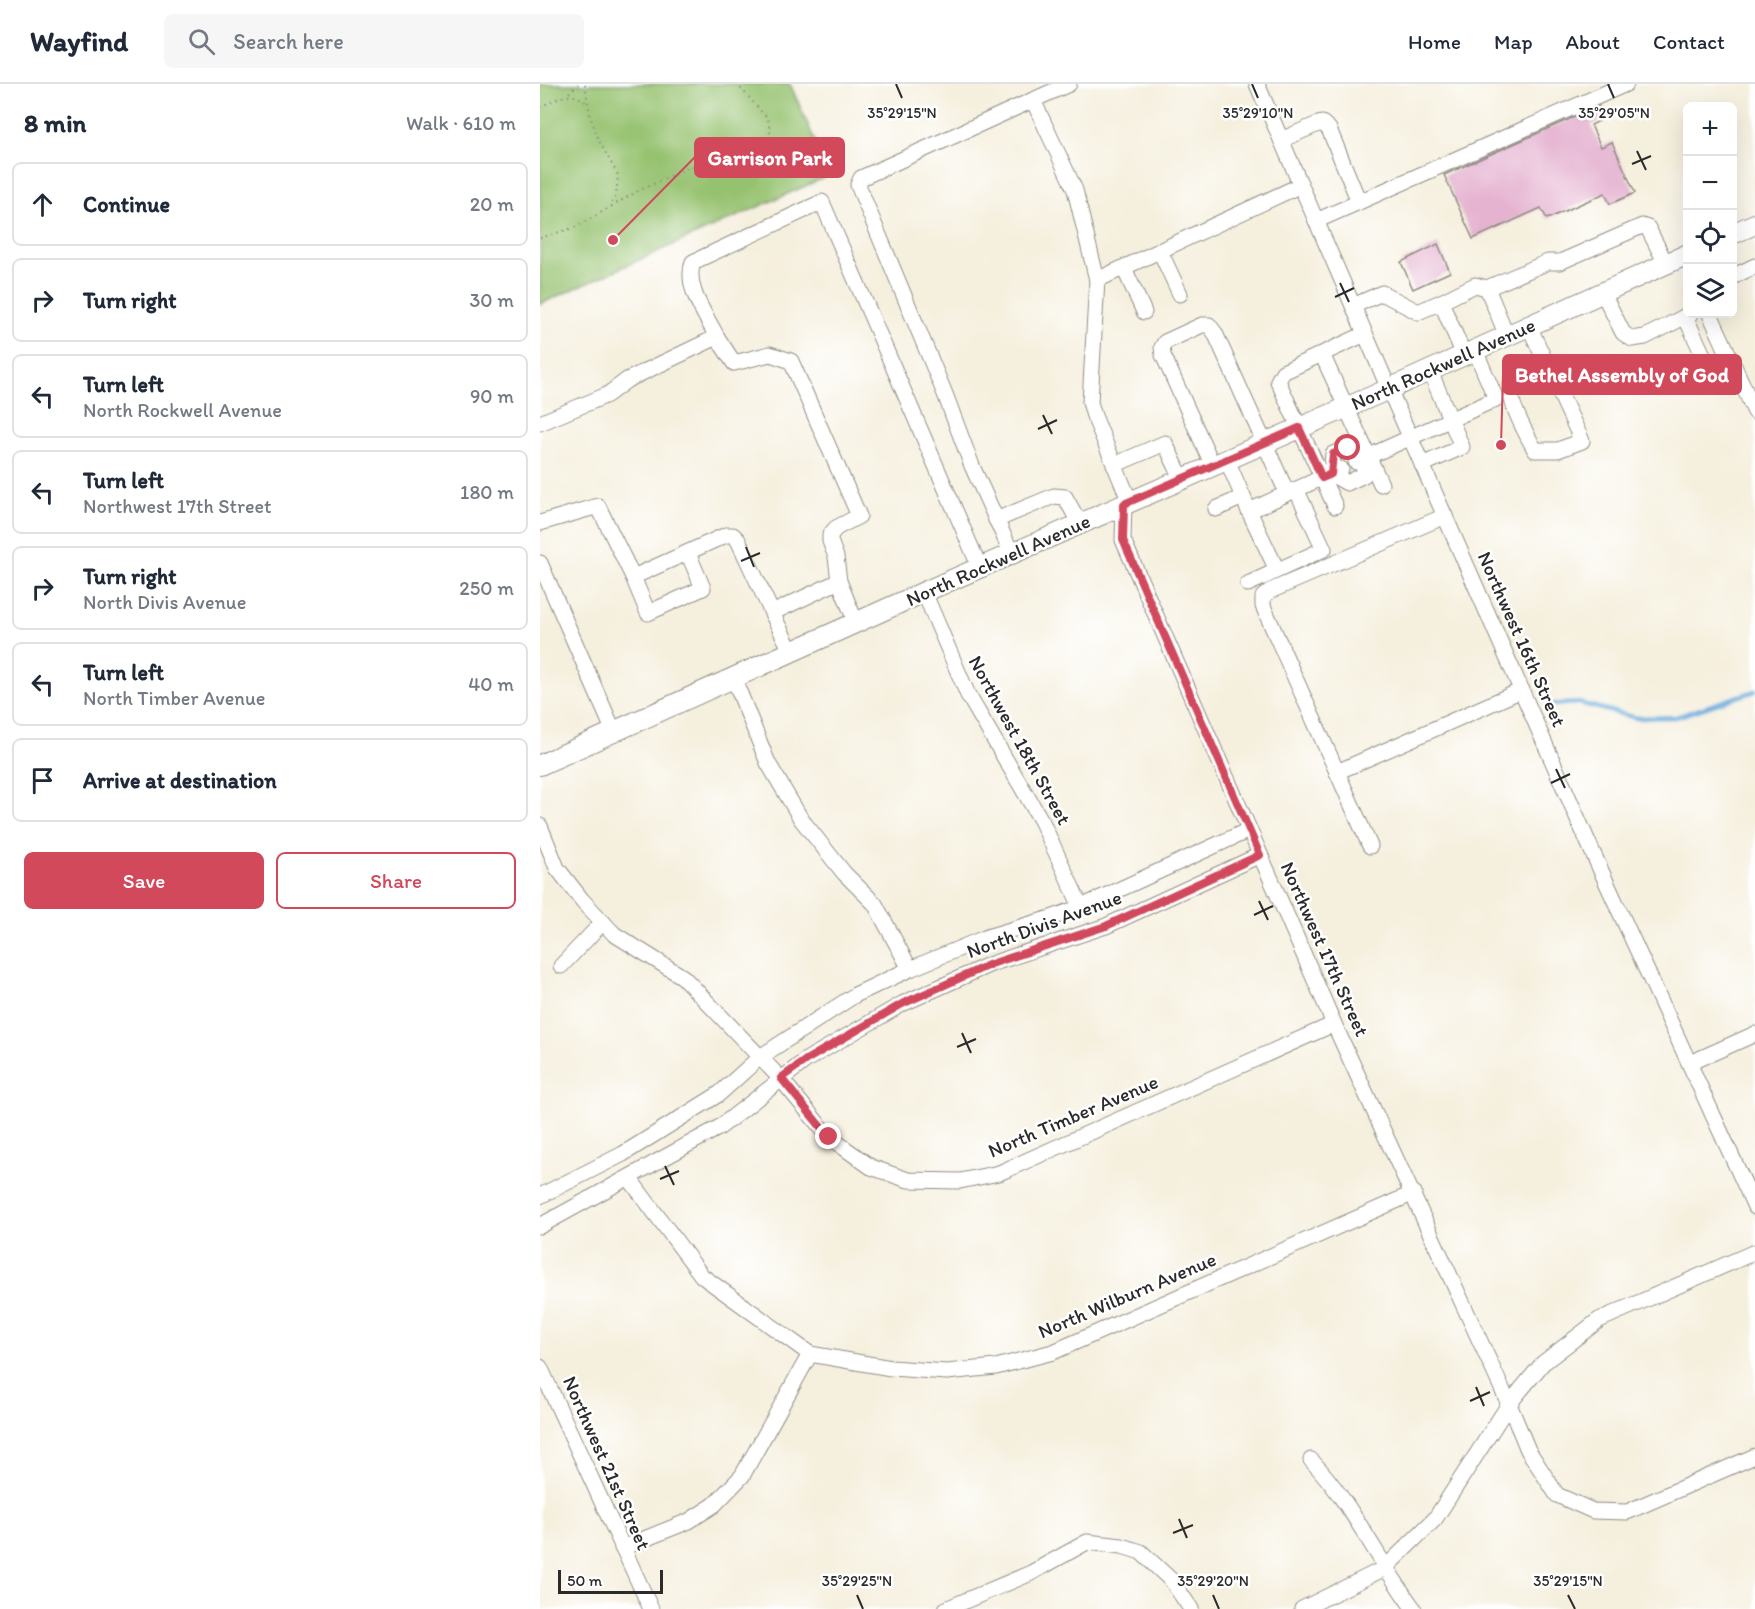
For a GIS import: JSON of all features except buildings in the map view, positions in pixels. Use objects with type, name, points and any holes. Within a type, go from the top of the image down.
[{"type":"main road","points":[[1737,232],[1755,224]]},
{"type":"main road","name":"North Rockwell Avenue","points":[[540,765],[924,592],[1347,408],[1681,259]]},
{"type":"street","points":[[1012,554],[972,466],[945,394],[858,185],[861,178],[1069,84]]},
{"type":"street","name":"Northwest 16th Street","points":[[1257,84],[1592,851],[1755,1207]]},
{"type":"street","points":[[1316,221],[1626,84]]},
{"type":"street","points":[[1033,100],[1075,189],[1097,280],[1090,402],[1127,503]]},
{"type":"street","points":[[1281,140],[1318,124],[1325,125],[1329,129],[1359,202]]},
{"type":"street","points":[[1097,280],[1301,185]]},
{"type":"street","points":[[856,624],[839,581],[830,535],[836,528],[858,516],[790,362],[770,354],[734,363],[717,337],[690,283],[689,272],[693,262],[822,202],[980,568]]},
{"type":"street","points":[[1353,306],[1382,293],[1418,312],[1475,285],[1487,288],[1548,262],[1560,262],[1641,226],[1648,228],[1654,237],[1681,259]]},
{"type":"street","points":[[1160,251],[1180,294]]},
{"type":"street","points":[[1737,275],[1755,266]]},
{"type":"street","points":[[1124,268],[1144,312]]},
{"type":"street","points":[[1487,288],[1507,336]]},
{"type":"street","points":[[1603,293],[1623,333],[1632,339],[1645,337],[1683,318]]},
{"type":"street","points":[[1363,458],[1496,399],[1440,302]]},
{"type":"street","points":[[1689,318],[1710,370],[1716,378],[1736,371]]},
{"type":"street","points":[[1712,318],[1736,371],[1749,384],[1755,412]]},
{"type":"street","points":[[1248,584],[1323,549],[1264,444],[1215,333],[1209,325],[1202,325],[1165,342],[1162,347],[1163,355],[1220,463],[1246,504],[1277,570]]},
{"type":"street","points":[[1529,326],[1582,441],[1558,450],[1535,450],[1509,391],[1513,381],[1546,363]]},
{"type":"street","points":[[1322,354],[1347,408],[1363,458],[1364,476],[1347,483],[1331,473],[1299,428],[1280,386],[1280,376],[1283,372],[1365,334]]},
{"type":"street","points":[[540,423],[608,395],[627,380],[717,337]]},
{"type":"street","points":[[1422,465],[1462,447],[1430,371]]},
{"type":"street","points":[[1114,465],[1165,442],[1182,479]]},
{"type":"street","points":[[1335,506],[1331,473],[1333,454],[1348,448],[1363,458],[1381,484]]},
{"type":"street","points":[[1216,509],[1246,504],[1292,491],[1331,473]]},
{"type":"street","points":[[996,520],[1054,496],[1065,497],[1080,524]]},
{"type":"street","name":"Northwest 17th Street","points":[[1127,503],[1123,540],[1334,1024],[1414,1193],[1528,1450],[1557,1495],[1593,1511],[1627,1512],[1755,1456]]},
{"type":"street","points":[[540,523],[598,506],[648,612],[704,588],[688,552]]},
{"type":"street","points":[[1370,846],[1263,606],[1263,597],[1270,591],[1445,516]]},
{"type":"street","points":[[633,577],[726,535],[733,535],[738,540],[792,653]]},
{"type":"street","points":[[540,563],[614,732]]},
{"type":"street","points":[[772,613],[839,581]]},
{"type":"street","name":"Northwest 18th Street","points":[[924,592],[968,695],[1042,822],[1081,907]]},
{"type":"street","points":[[734,679],[768,763],[801,819],[844,873],[875,904],[910,969]]},
{"type":"street","points":[[1337,771],[1522,690]]},
{"type":"street","name":"North Timber Avenue","points":[[540,826],[557,868],[614,934],[683,977],[781,1078],[829,1137],[872,1167],[908,1180],[960,1181],[999,1173],[1334,1024]]},
{"type":"street","name":"North Divis Avenue","points":[[540,1196],[623,1154],[719,1094],[760,1057],[855,995],[987,937],[1081,907],[1249,830]]},
{"type":"street","name":"North Divis Avenue","points":[[540,1226],[720,1127],[806,1060],[902,1004],[991,964],[1106,926],[1260,855]]},
{"type":"street","points":[[561,966],[603,922]]},
{"type":"street","points":[[1690,1063],[1755,1034]]},
{"type":"street","name":"North Wilburn Avenue","points":[[629,1178],[702,1276],[764,1323],[810,1354],[891,1368],[947,1372],[996,1366],[1053,1352],[1414,1193]]},
{"type":"street","points":[[1302,1609],[1385,1568],[1435,1519],[1509,1404],[1543,1363],[1599,1320],[1755,1252]]},
{"type":"street","points":[[622,1548],[689,1521],[714,1505],[742,1476],[810,1354]]},
{"type":"street","name":"Northwest 21st Street","points":[[540,1367],[651,1609]]},
{"type":"street","points":[[1311,1460],[1329,1479],[1385,1568],[1414,1609]]},
{"type":"street","points":[[946,1609],[1031,1573],[1087,1542],[1122,1546],[1142,1552],[1172,1581],[1191,1609]]},
{"type":"path","points":[[540,107],[575,90],[578,84]]},
{"type":"path","points":[[585,84],[588,106],[599,141],[618,175],[616,196],[609,207]]},
{"type":"path","points":[[540,238],[576,227],[638,191],[687,168],[713,159],[750,153],[760,148],[770,132],[768,119],[737,84]]},
{"type":"path","points":[[566,95],[574,94],[582,98],[588,106]]},
{"type":"green space","points":[[540,84],[790,84],[830,175],[540,304]]},
{"type":"waterway","points":[[1547,705],[1579,703],[1637,718],[1676,717],[1755,691]]},
{"type":"place","name":"Garrison Park","points":[[613,240]]},
{"type":"place","name":"Bethel Assembly of God","points":[[1501,445]]},
{"type":"route","points":[[829,1137],[781,1078],[806,1060],[902,1004],[991,964],[1106,926],[1260,855],[1123,540],[1124,504],[1299,428],[1322,478],[1331,474],[1333,454],[1348,448]]}]
